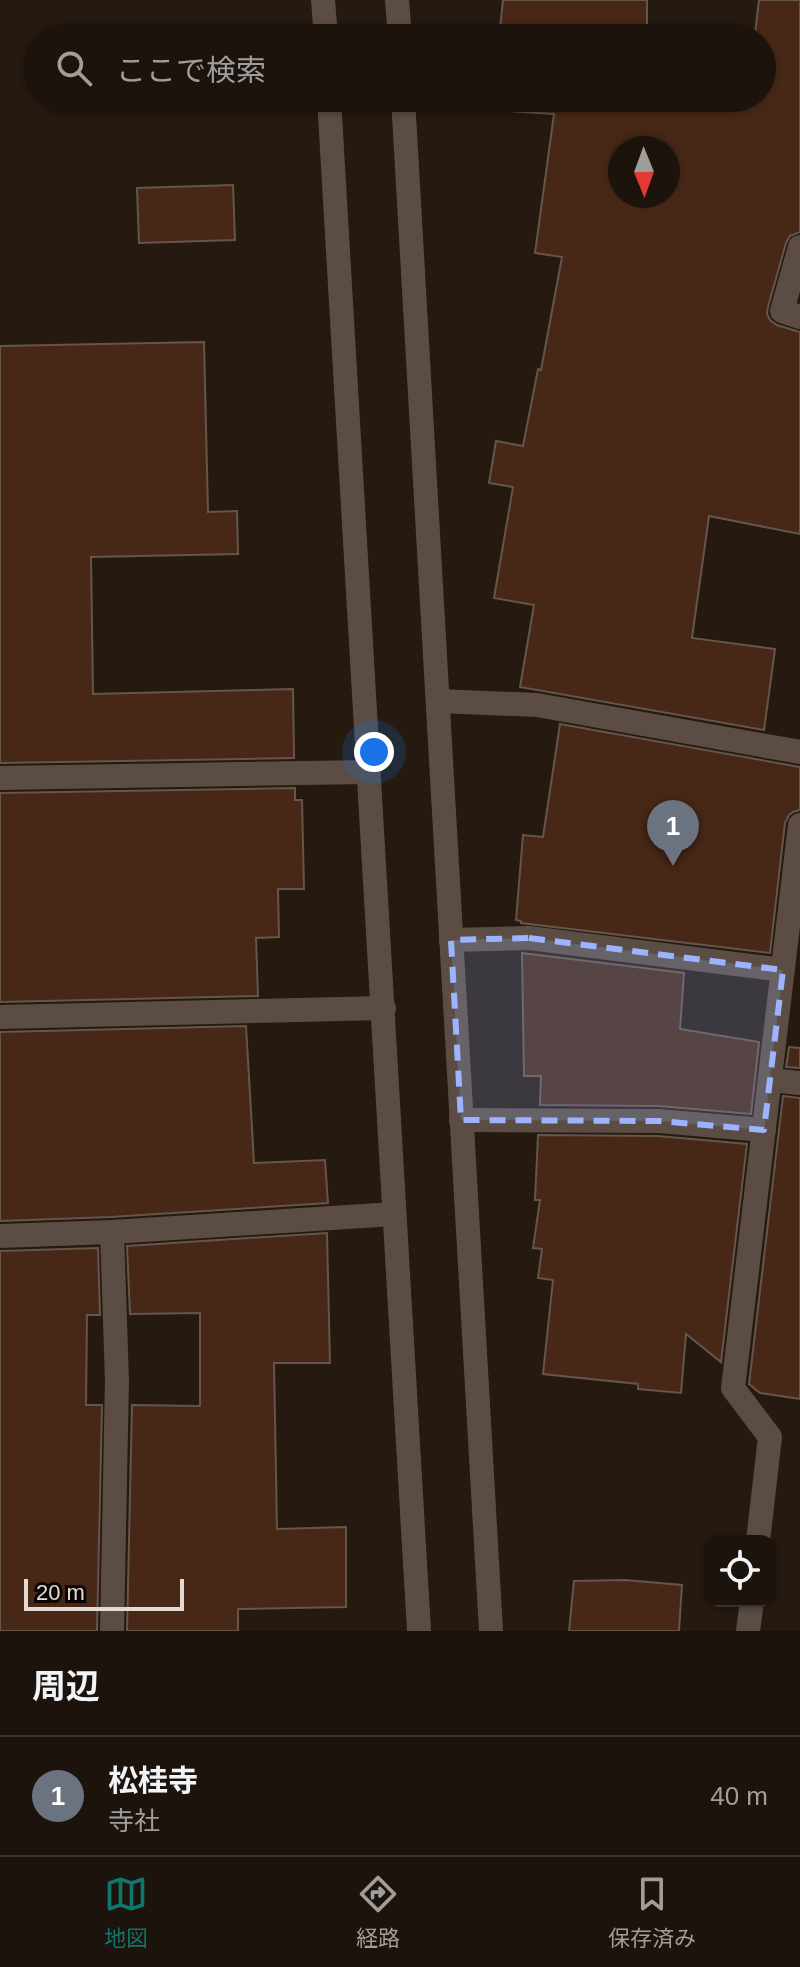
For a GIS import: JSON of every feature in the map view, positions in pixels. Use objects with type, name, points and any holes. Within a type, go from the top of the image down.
[{"type":"street","points":[[323,0],[325,24]]},
{"type":"street","points":[[397,0],[399,24]]},
{"type":"street","points":[[330,112],[419,1631]]},
{"type":"street","points":[[404,112],[491,1631]]},
{"type":"street","points":[[800,247],[782,311],[800,317]]},
{"type":"street","points":[[438,701],[537,705],[800,752]]},
{"type":"street","points":[[0,778],[369,772]]},
{"type":"street","points":[[759,1535],[770,1437],[733,1388],[800,825]]},
{"type":"street","points":[[451,940],[529,938],[783,970]]},
{"type":"street","points":[[0,1017],[384,1008]]},
{"type":"street","points":[[770,1080],[800,1083]]},
{"type":"street","points":[[461,1120],[659,1121],[764,1130]]},
{"type":"street","points":[[0,1236],[394,1214]]},
{"type":"street","points":[[112,1232],[117,1381],[112,1631]]},
{"type":"street","points":[[748,1631],[751,1607]]},
{"type":"highlighted area","points":[[529,938],[783,970],[764,1130],[659,1121],[461,1120],[451,940]]},
{"type":"building","points":[[503,0],[647,0],[647,24],[500,24]]},
{"type":"building","points":[[759,0],[800,0],[800,232],[790,236],[786,243],[767,314],[777,325],[800,332],[800,534],[709,516],[692,638],[775,649],[764,730],[520,687],[534,605],[494,598],[513,487],[489,483],[496,441],[523,446],[538,369],[541,370],[562,257],[535,253],[554,114],[524,112],[776,112],[776,24],[756,24]]},
{"type":"building","points":[[233,185],[235,240],[139,243],[137,188]]},
{"type":"building","points":[[204,342],[208,512],[237,511],[238,554],[91,557],[93,694],[293,689],[294,758],[0,763],[0,346]]},
{"type":"building","points":[[560,724],[800,767],[800,810],[789,815],[785,823],[770,953],[516,920],[523,835],[543,837]]},
{"type":"building","points":[[295,788],[295,800],[302,800],[304,889],[278,889],[279,937],[256,938],[258,996],[0,1002],[0,793]]},
{"type":"building","points":[[522,953],[684,973],[680,1029],[759,1042],[751,1114],[659,1106],[540,1105],[541,1076],[524,1076]]},
{"type":"building","points":[[246,1026],[254,1163],[325,1160],[328,1203],[0,1221],[0,1032]]},
{"type":"building","points":[[789,1047],[800,1048],[800,1068],[786,1067]]},
{"type":"building","points":[[783,1096],[800,1098],[800,1399],[760,1393],[749,1384]]},
{"type":"building","points":[[538,1135],[658,1136],[747,1144],[721,1362],[686,1334],[681,1393],[638,1389],[638,1384],[543,1374],[553,1280],[538,1278],[542,1249],[533,1248],[540,1200],[535,1200]]},
{"type":"building","points":[[327,1233],[330,1363],[274,1363],[277,1529],[346,1527],[346,1607],[238,1609],[238,1631],[127,1631],[132,1405],[200,1406],[200,1313],[130,1314],[127,1246]]},
{"type":"building","points":[[98,1248],[100,1315],[87,1315],[86,1405],[102,1405],[97,1631],[0,1631],[0,1251]]},
{"type":"building","points":[[625,1580],[682,1585],[679,1631],[569,1631],[574,1581]]},
{"type":"place","name":"松桂寺","points":[[673,866]]}]
